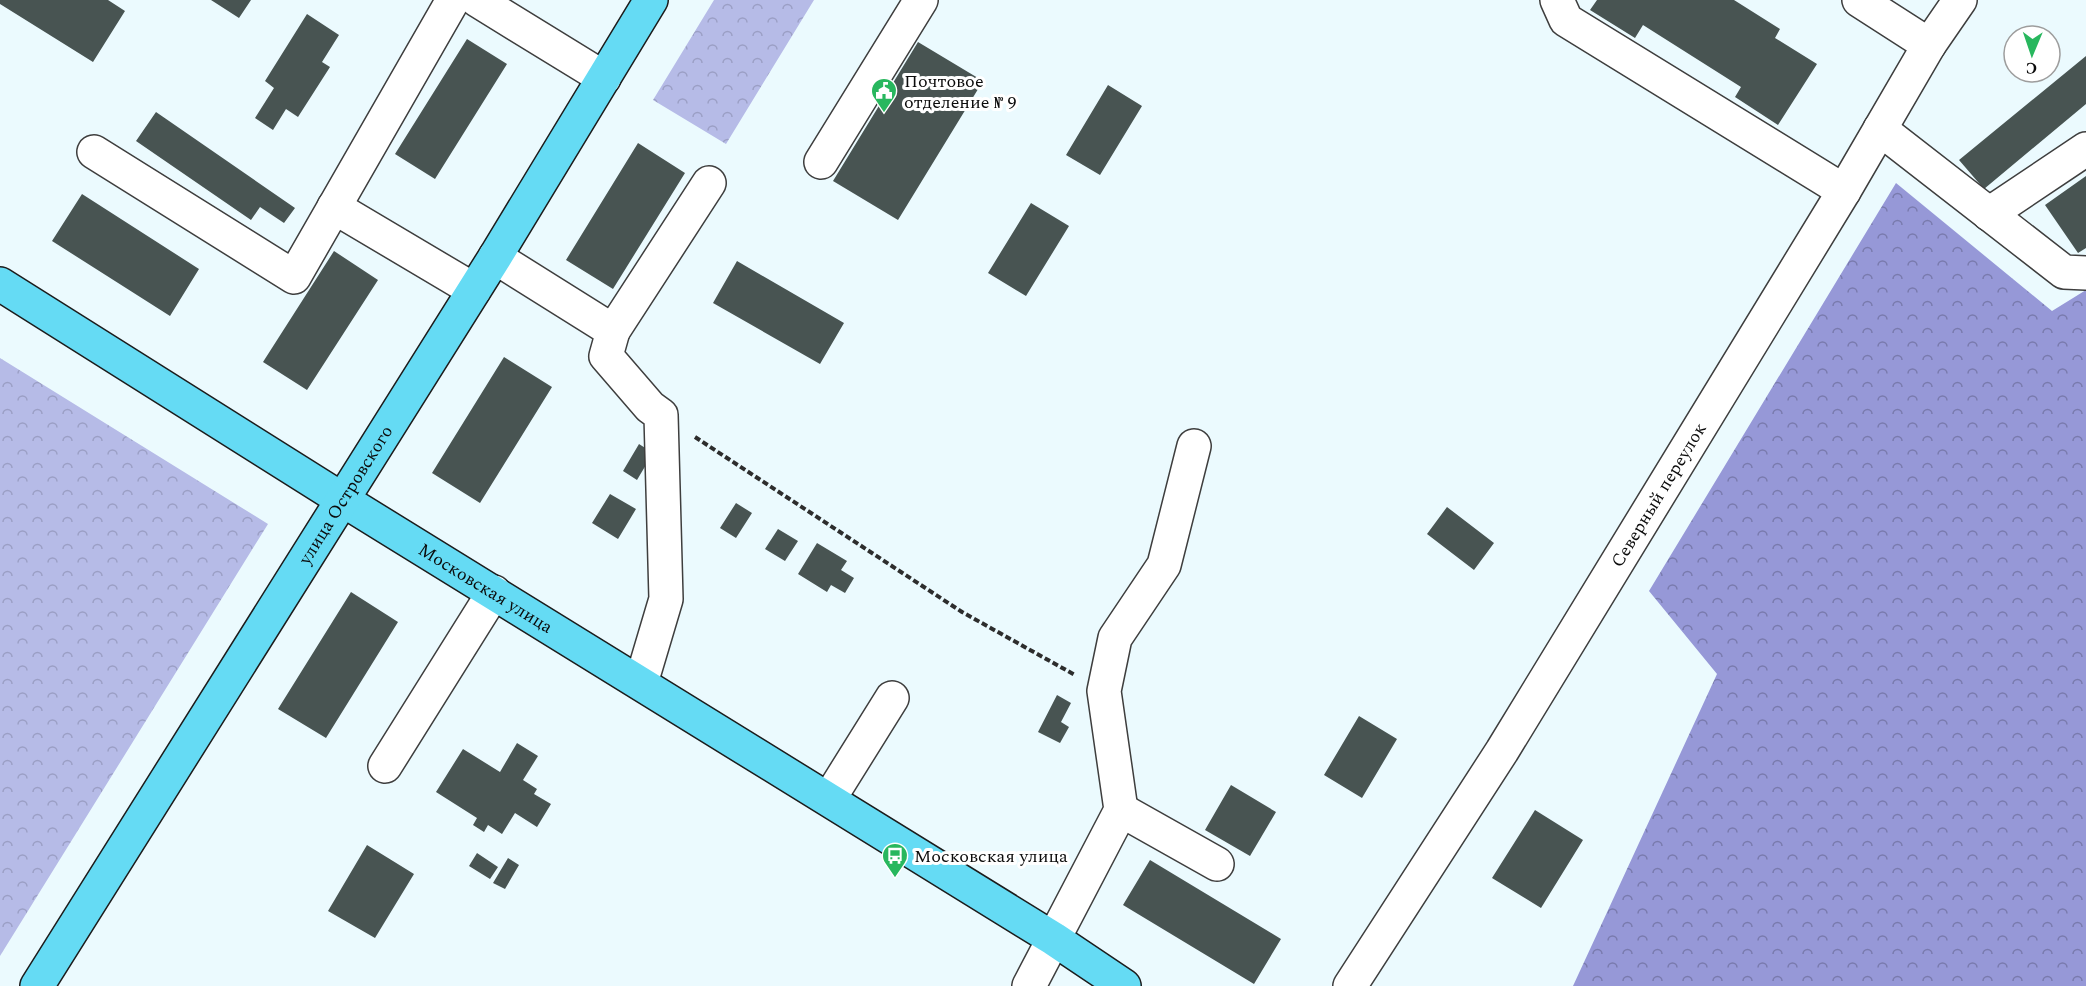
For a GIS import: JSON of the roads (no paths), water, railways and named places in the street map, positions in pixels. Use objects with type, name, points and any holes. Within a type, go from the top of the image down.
[{"type":"main road","name":"улица Островского","points":[[37,986],[344,500],[651,0]]},
{"type":"main road","name":"Московская улица","points":[[0,284],[344,500],[1054,939],[1124,986]]},
{"type":"street","points":[[94,152],[294,277],[453,0]]},
{"type":"street","points":[[477,0],[604,78]]},
{"type":"street","points":[[822,162],[921,0]]},
{"type":"street","points":[[1557,0],[1566,20],[1844,191]]},
{"type":"street","points":[[1859,0],[1929,45]]},
{"type":"street","name":"Северный переулок","points":[[1350,986],[1502,751],[1844,191],[1929,45],[1960,0]]},
{"type":"street","points":[[1880,129],[2064,273],[2086,273]]},
{"type":"street","points":[[1989,214],[2086,149]]},
{"type":"street","points":[[641,683],[666,599],[661,415],[650,408],[606,356],[613,331],[709,183]]},
{"type":"street","points":[[334,207],[474,290]]},
{"type":"street","points":[[495,257],[613,331]]},
{"type":"street","points":[[1029,986],[1121,810],[1104,691],[1115,638],[1164,565],[1194,446]]},
{"type":"street","points":[[385,766],[494,592]]},
{"type":"street","points":[[829,799],[892,698]]},
{"type":"street","points":[[1121,810],[1217,864]]},
{"type":"place","name":"Почтовое отделение № 9","points":[[884,114]]},
{"type":"place","name":"Московская улица","points":[[895,879]]}]
